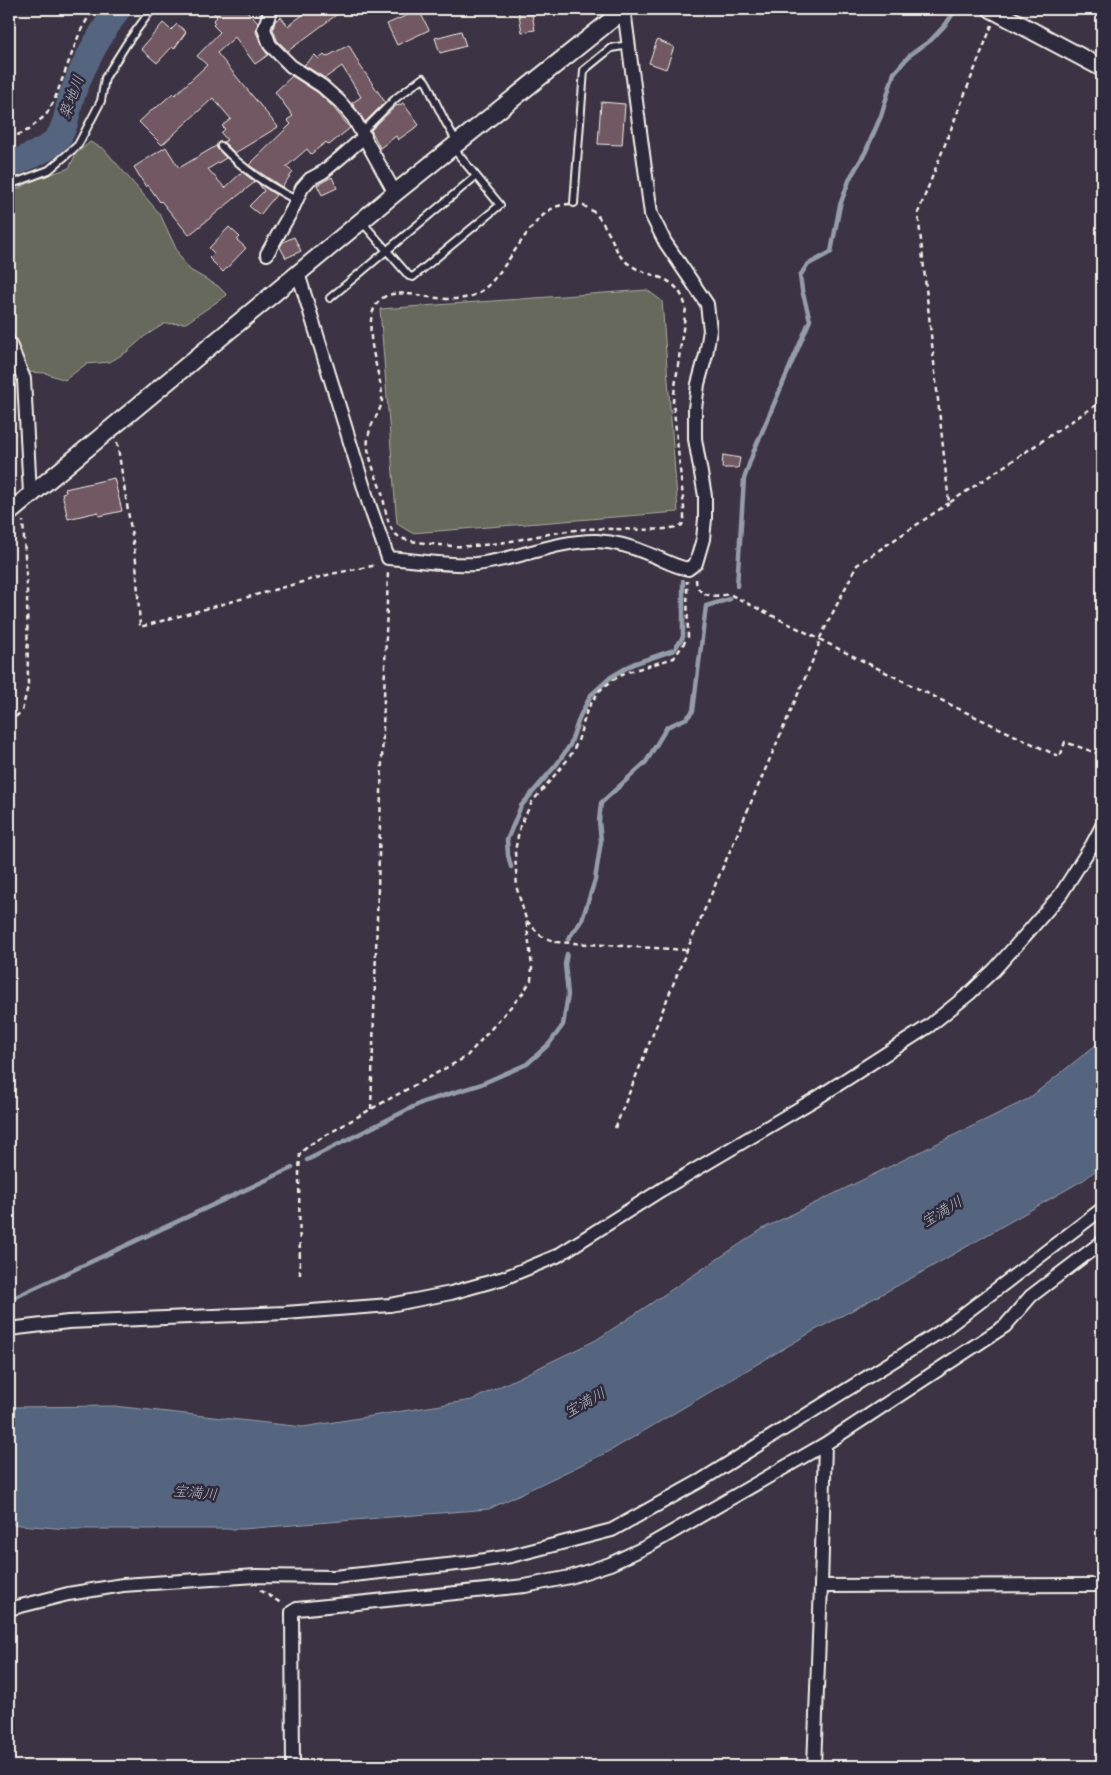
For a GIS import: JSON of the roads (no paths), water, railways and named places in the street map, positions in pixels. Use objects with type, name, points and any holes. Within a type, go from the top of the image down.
[{"type":"street","points":[[271,9],[264,29],[270,45],[290,66],[340,100],[364,134],[395,193]]},
{"type":"street","points":[[298,273],[388,560],[477,564],[572,542],[596,541],[627,546],[648,553],[678,567],[692,566],[703,539],[705,496],[695,439],[695,409],[698,384],[706,355],[710,330],[708,304],[665,242],[652,214],[625,9]]},
{"type":"street","points":[[19,502],[395,193],[625,9]]},
{"type":"street","points":[[995,11],[1102,68]]},
{"type":"street","points":[[267,254],[302,188],[310,179],[324,172],[364,134]]},
{"type":"street","points":[[9,342],[24,378],[19,502]]},
{"type":"street","points":[[9,1329],[78,1321],[285,1313],[390,1305],[451,1293],[504,1278],[556,1256],[653,1195],[817,1098],[929,1026],[970,993],[994,970],[1029,931],[1060,894],[1102,826]]},
{"type":"street","points":[[9,1609],[68,1594],[123,1586],[256,1576],[334,1577],[466,1563],[511,1556],[612,1530],[700,1481],[943,1330],[1102,1209]]},
{"type":"street","points":[[292,1766],[292,1612],[296,1610],[525,1586],[570,1577],[610,1564],[648,1546],[825,1444],[1004,1326],[1032,1296],[1102,1242]]},
{"type":"street","points":[[814,1766],[825,1444]]},
{"type":"street","points":[[821,1586],[1102,1585]]},
{"type":"lane","points":[[9,185],[49,170],[78,144],[102,101],[105,78],[126,43],[152,9]]},
{"type":"lane","points":[[574,203],[584,70],[611,48],[629,45]]},
{"type":"lane","points":[[362,221],[409,276],[413,277],[500,204],[476,176],[455,145],[429,84],[423,78],[396,98],[364,134]]},
{"type":"lane","points":[[221,146],[238,164],[253,175],[296,200]]},
{"type":"lane","points":[[330,298],[476,176]]},
{"type":"water","name":"宝満川","points":[[1102,1040],[1102,1165],[1085,1179],[917,1275],[810,1333],[610,1451],[489,1509],[243,1529],[67,1529],[9,1524],[9,1407],[114,1406],[303,1427],[472,1400],[596,1340],[764,1228],[1028,1099]]},
{"type":"waterway","name":"築地川","points":[[9,165],[47,147],[60,135],[72,96],[88,58],[118,9]]},
{"type":"waterway","points":[[737,586],[744,479],[753,453],[810,320],[800,276],[807,265],[831,252],[840,205],[850,178],[865,153],[881,116],[894,73],[910,55],[931,40],[946,24],[956,9]]},
{"type":"waterway","points":[[511,867],[507,840],[521,806],[557,764],[570,745],[580,716],[591,695],[611,677],[633,664],[674,650],[683,637],[683,581]]},
{"type":"waterway","points":[[568,939],[582,920],[595,880],[601,841],[599,821],[601,803],[646,762],[667,727],[687,718],[693,711],[706,606],[730,599]]},
{"type":"waterway","points":[[307,1160],[423,1102],[479,1085],[527,1064],[549,1044],[563,1025],[568,995],[565,964],[567,954]]},
{"type":"waterway","points":[[9,1300],[292,1168]]}]
